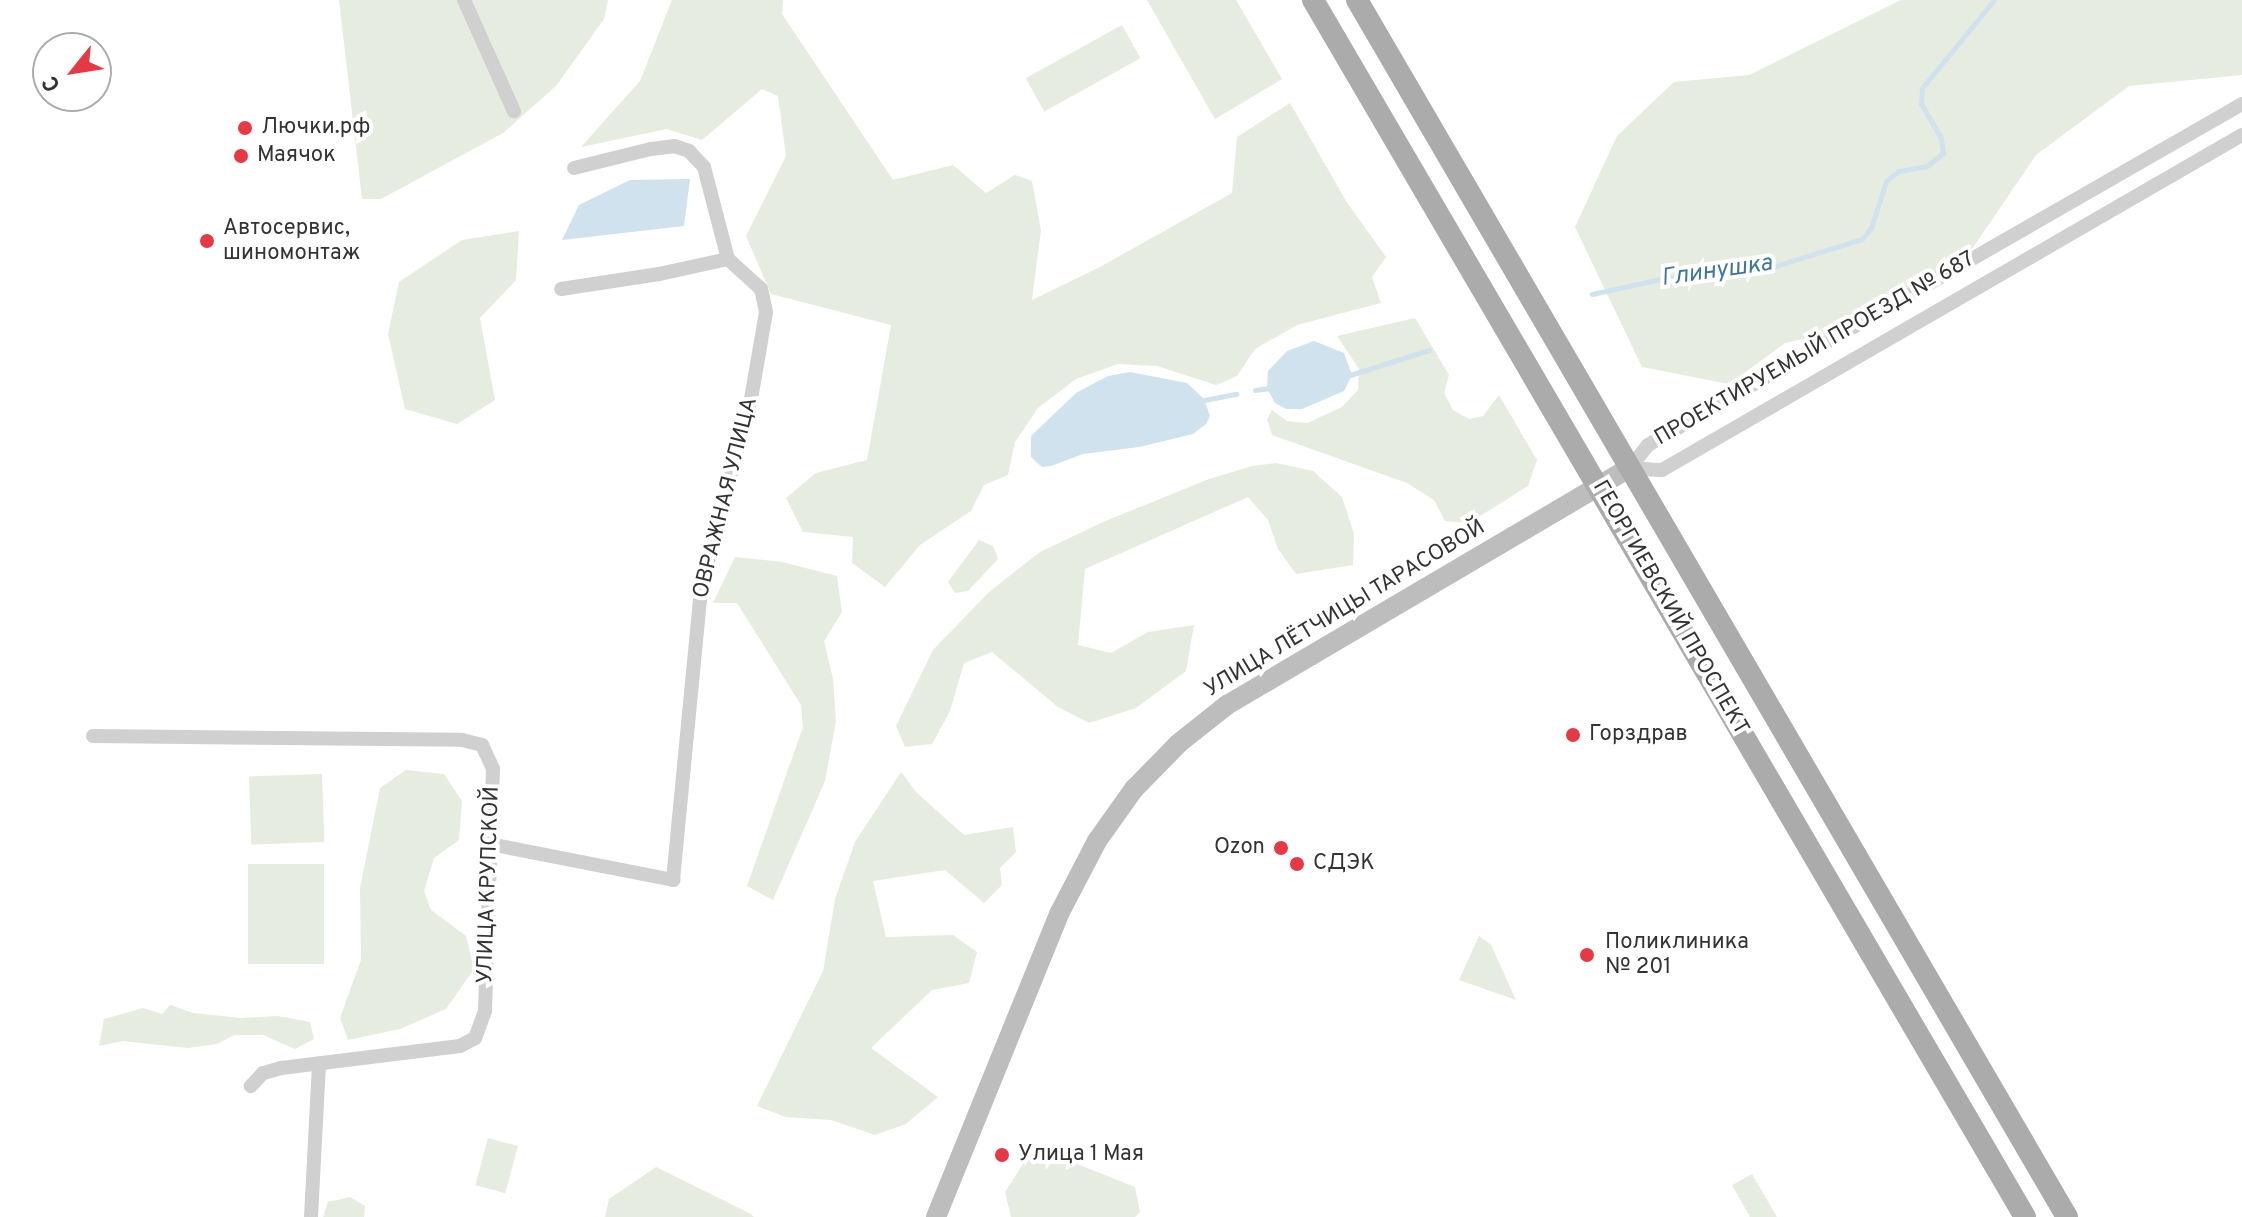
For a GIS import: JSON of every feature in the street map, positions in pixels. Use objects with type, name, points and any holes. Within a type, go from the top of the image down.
[{"type":"main road","name":"ГЕОРГИЕВСКИЙ ПРОСПЕКТ","points":[[1313,0],[2025,1217]]},
{"type":"main road","name":"ГЕОРГИЕВСКИЙ ПРОСПЕКТ","points":[[1357,0],[2067,1217]]},
{"type":"main road","name":"УЛИЦА ЛЁТЧИЦЫ ТАРАСОВОЙ","points":[[936,1217],[1060,912],[1097,841],[1134,789],[1190,733],[1251,689],[1630,468]]},
{"type":"street","points":[[464,0],[514,111]]},
{"type":"street","name":"ПРОЕКТИРУЕМЫЙ ПРОЕЗД № 687","points":[[1630,468],[1648,445],[2242,104]]},
{"type":"street","name":"ПРОЕКТИРУЕМЫЙ ПРОЕЗД № 687","points":[[1630,468],[1662,470],[2242,135]]},
{"type":"street","points":[[561,289],[659,274],[728,259],[704,167],[689,151],[674,146],[651,149],[574,168]]},
{"type":"street","name":"ОВРАЖНАЯ УЛИЦА","points":[[490,844],[673,880],[701,588],[751,399],[766,312],[761,289],[728,259]]},
{"type":"street","name":"УЛИЦА КРУПСКОЙ","points":[[93,736],[437,739],[482,745],[493,769],[485,1011],[475,1038],[460,1046],[263,1073],[251,1086]]},
{"type":"street","points":[[311,1217],[319,1063]]},
{"type":"shaded area","points":[[339,0],[608,0],[604,19],[556,86],[503,133],[381,199],[362,199]]},
{"type":"shaded area","points":[[672,0],[783,0],[782,14],[893,180],[953,165],[986,193],[1015,175],[1032,181],[1041,230],[1032,300],[1100,267],[1232,193],[1237,137],[1290,103],[1346,201],[1386,257],[1372,277],[1381,303],[1297,325],[1255,349],[1237,376],[1216,385],[1157,366],[1118,364],[1076,379],[1038,408],[1015,442],[1008,475],[984,485],[971,511],[920,545],[885,587],[852,563],[853,537],[803,532],[786,498],[816,473],[867,460],[891,325],[771,294],[746,236],[786,156],[778,96],[762,89],[702,140],[667,129],[581,147],[640,81]]},
{"type":"shaded area","points":[[1147,0],[1236,0],[1282,79],[1215,119]]},
{"type":"shaded area","points":[[1901,0],[2242,0],[2242,75],[2129,86],[2036,155],[1970,252],[1831,333],[1785,343],[1729,384],[1642,367],[1575,227],[1617,136],[1674,82],[1749,75]]},
{"type":"shaded area","points":[[1122,25],[1140,58],[1044,112],[1026,78]]},
{"type":"shaded area","points":[[519,231],[516,280],[480,318],[495,400],[457,424],[405,409],[388,334],[399,282],[462,240]]},
{"type":"shaded area","points":[[1415,318],[1449,375],[1444,393],[1453,410],[1469,419],[1483,416],[1499,395],[1537,460],[1528,486],[1469,523],[1445,521],[1434,500],[1407,483],[1272,435],[1267,419],[1272,410],[1287,421],[1307,423],[1342,407],[1358,390],[1359,369],[1337,336]]},
{"type":"shaded area","points":[[1276,463],[1313,471],[1342,497],[1354,534],[1353,565],[1296,574],[1278,549],[1268,520],[1248,497],[1085,569],[1078,645],[1111,653],[1148,632],[1194,625],[1186,671],[1136,708],[1089,723],[1058,707],[992,652],[964,663],[950,711],[932,744],[905,747],[896,726],[933,650],[989,592],[1040,552],[1103,522],[1209,479],[1252,466]]},
{"type":"shaded area","points":[[979,540],[993,546],[998,559],[968,591],[955,593],[948,582]]},
{"type":"shaded area","points":[[735,557],[782,562],[837,576],[842,612],[824,641],[833,679],[836,721],[825,781],[773,900],[747,886],[803,727],[801,705],[737,603],[713,603]]},
{"type":"shaded area","points":[[406,770],[444,774],[462,801],[459,840],[434,858],[424,891],[431,910],[466,936],[474,969],[446,1009],[400,1029],[348,1040],[340,1018],[361,960],[360,888],[380,788]]},
{"type":"shaded area","points":[[901,772],[917,793],[964,835],[1013,827],[1016,852],[1000,868],[1002,885],[984,903],[945,870],[873,881],[886,937],[953,935],[977,952],[969,983],[932,990],[871,1048],[938,1097],[906,1124],[875,1135],[831,1120],[786,1117],[757,1106],[823,971],[835,899],[855,842]]},
{"type":"shaded area","points":[[322,774],[324,842],[251,845],[249,777]]},
{"type":"shaded area","points":[[248,864],[324,864],[324,964],[248,964]]},
{"type":"shaded area","points":[[1479,936],[1491,945],[1516,1000],[1459,980]]},
{"type":"shaded area","points":[[170,1005],[193,1013],[240,1018],[278,1016],[310,1022],[314,1039],[295,1049],[263,1035],[234,1035],[217,1044],[188,1048],[123,1041],[99,1046],[104,1019],[143,1008],[162,1014]]},
{"type":"shaded area","points":[[488,1138],[518,1146],[505,1193],[475,1185]]},
{"type":"shaded area","points":[[1034,1147],[1135,1187],[1140,1212],[1135,1217],[1011,1217],[1005,1192]]},
{"type":"shaded area","points":[[656,1167],[754,1217],[605,1217],[609,1199]]},
{"type":"shaded area","points":[[1752,1174],[1777,1217],[1750,1217],[1732,1185]]},
{"type":"shaded area","points":[[350,1197],[365,1206],[364,1217],[323,1217],[328,1202]]},
{"type":"water","points":[[690,179],[684,226],[562,240],[579,205],[630,180]]},
{"type":"water","points":[[1314,341],[1344,353],[1352,375],[1344,391],[1302,409],[1286,409],[1275,403],[1267,388],[1268,371],[1287,351]]},
{"type":"water","points":[[1130,372],[1187,383],[1204,399],[1210,416],[1206,424],[1193,434],[1139,447],[1083,454],[1051,466],[1042,467],[1031,457],[1031,436],[1076,393],[1108,376]]},
{"type":"waterway","name":"Глинушка","points":[[1592,294],[1666,278],[1772,267],[1862,239],[1871,228],[1886,181],[1899,171],[1927,166],[1943,153],[1941,138],[1921,104],[1922,88],[1994,0]]},
{"type":"waterway","name":"Глинушка","points":[[1347,376],[1429,350]]},
{"type":"waterway","name":"Глинушка","points":[[1255,390],[1270,388]]},
{"type":"waterway","name":"Глинушка","points":[[1199,401],[1236,394]]},
{"type":"place","name":"Лючки.рф","points":[[245,128]]},
{"type":"place","name":"Маячок","points":[[241,156]]},
{"type":"place","name":"Автосервис, шиномонтаж","points":[[207,241]]},
{"type":"place","name":"Горздрав","points":[[1573,735]]},
{"type":"place","name":"Ozon","points":[[1281,848]]},
{"type":"place","name":"СДЭК","points":[[1297,864]]},
{"type":"place","name":"Поликлиника № 201","points":[[1587,955]]},
{"type":"place","name":"Улица 1 Мая","points":[[1002,1155]]}]
